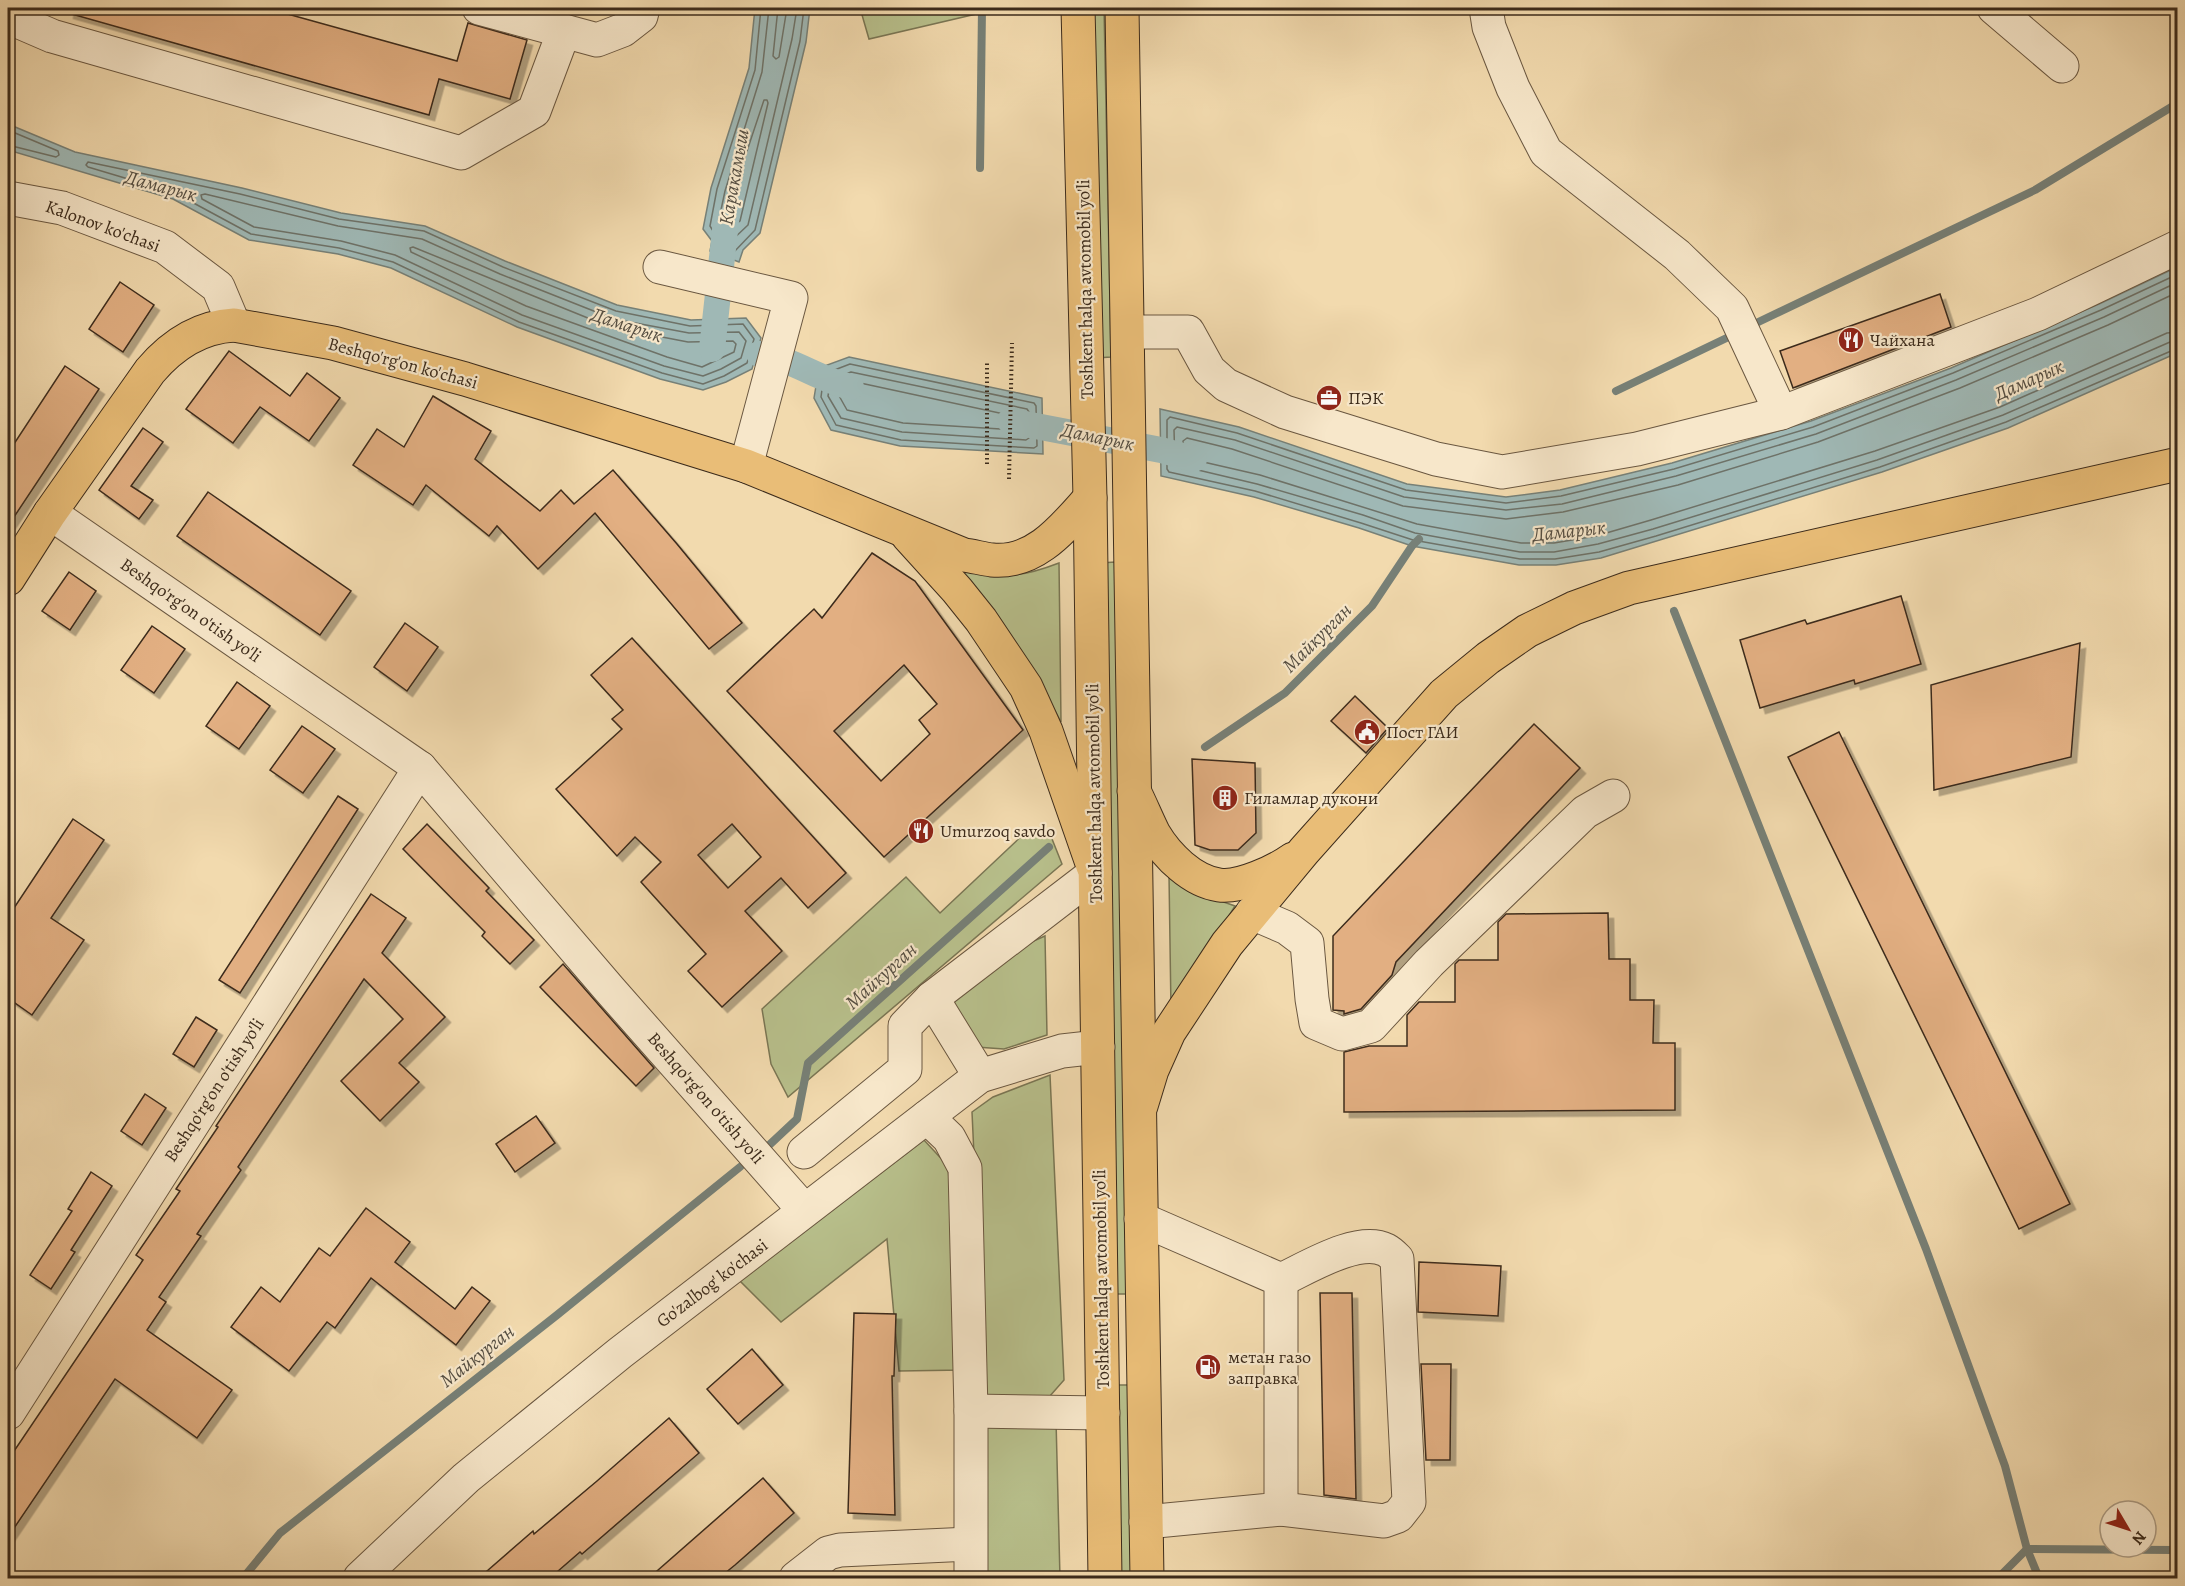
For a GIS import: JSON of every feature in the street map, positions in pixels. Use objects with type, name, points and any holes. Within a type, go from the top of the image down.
[{"type":"main road","name":"Toshkent halqa avtomobil yo'li","points":[[1078,8],[1090,498],[1105,1578]]},
{"type":"main road","points":[[1122,8],[1147,1578]]},
{"type":"main road","name":"Beshqo'rg'on ko'chasi","points":[[8,579],[50,513],[159,359],[181,342],[208,328],[234,325],[333,344],[465,379],[746,466],[964,555],[994,560],[1019,556],[1041,547],[1059,533],[1090,498]]},
{"type":"main road","points":[[1139,1111],[1152,1070],[1169,1032],[1227,944],[1304,851],[1444,694],[1507,643],[1574,608],[1629,588],[2178,464]]},
{"type":"main road","name":"Beshqo'rg'on ko'chasi","points":[[900,528],[957,590],[981,620],[1026,687],[1046,731],[1095,873]]},
{"type":"main road","points":[[1134,791],[1154,834],[1165,849],[1193,874],[1208,881],[1220,885],[1234,884],[1258,877],[1282,867],[1304,851]]},
{"type":"main road","points":[[1102,1328],[1143,1329]]},
{"type":"street","points":[[479,8],[597,40],[624,30],[641,16],[643,8]]},
{"type":"street","points":[[1486,8],[1489,27],[1513,88],[1546,152],[1677,255],[1732,308],[1781,413]]},
{"type":"street","points":[[1994,8],[2062,66]]},
{"type":"street","points":[[8,17],[52,36],[461,153],[534,111],[564,31]]},
{"type":"street","name":"Kalonov ko'chasi","points":[[8,198],[62,208],[165,247],[218,287],[234,325]]},
{"type":"street","points":[[1128,347],[1188,332],[1209,370],[1226,386],[1285,412],[1436,459],[1502,472],[1637,449],[1781,413],[2038,314],[2178,247]]},
{"type":"street","points":[[660,267],[791,298],[746,466]]},
{"type":"street","name":"Beshqo'rg'on o'tish yo'li","points":[[50,513],[420,768],[610,990],[804,1210]]},
{"type":"street","name":"Beshqo'rg'on o'tish yo'li","points":[[8,1413],[420,768]]},
{"type":"street","points":[[1252,913],[1287,928],[1307,943],[1316,1023],[1342,1034],[1371,1026],[1429,963],[1585,812],[1613,796]]},
{"type":"street","points":[[804,1152],[905,1070],[905,1026],[932,998],[1095,873]]},
{"type":"street","points":[[932,998],[980,1076]]},
{"type":"street","name":"Go'zalbog' ko'chasi","points":[[360,1578],[466,1478],[620,1353],[980,1076],[1062,1051],[1098,1047]]},
{"type":"street","points":[[927,1118],[949,1138],[965,1168],[971,1411],[971,1578]]},
{"type":"street","points":[[1141,1219],[1281,1280],[1345,1251],[1368,1246],[1386,1250],[1397,1259],[1409,1502],[1398,1516],[1384,1521],[1281,1509],[1146,1522]]},
{"type":"street","points":[[1281,1280],[1281,1509]]},
{"type":"street","points":[[971,1411],[1103,1413]]},
{"type":"street","points":[[796,1578],[828,1553],[840,1550],[970,1544]]},
{"type":"path","points":[[1009,479],[1012,343]]},
{"type":"path","points":[[987,361],[987,464]]},
{"type":"green space","points":[[860,8],[1002,8],[869,39]]},
{"type":"green space","points":[[1089,8],[1104,8],[1111,357],[1096,358]]},
{"type":"green space","points":[[1115,562],[1128,1294],[1114,1294],[1100,563]]},
{"type":"green space","points":[[1059,563],[1061,722],[1032,668],[998,616],[962,571],[1000,576],[1033,572]]},
{"type":"green space","points":[[1028,830],[1050,834],[1062,864],[788,1097],[771,1064],[762,1009],[906,877],[940,913]]},
{"type":"green space","points":[[1169,875],[1235,906],[1171,1010]]},
{"type":"green space","points":[[1045,936],[1047,1035],[1004,1049],[976,1047],[951,1006],[974,977],[1011,951]]},
{"type":"green space","points":[[1050,1075],[1064,1380],[1049,1397],[995,1402],[985,1393],[972,1112],[993,1097]]},
{"type":"green space","points":[[924,1140],[948,1166],[963,1370],[899,1371],[887,1239],[781,1322],[740,1281]]},
{"type":"green space","points":[[1111,1385],[1130,1385],[1134,1578],[1115,1578]]},
{"type":"green space","points":[[1056,1420],[1060,1578],[986,1578],[982,1423]]},
{"type":"water","points":[[755,8],[810,8],[806,42],[760,233],[743,250],[739,262],[710,251],[712,241],[703,229],[711,188],[749,68]]},
{"type":"water","points":[[8,124],[75,152],[242,188],[341,213],[425,226],[505,261],[617,305],[691,320],[746,318],[761,338],[752,369],[703,390],[660,379],[517,327],[391,268],[338,254],[249,240],[173,199],[8,150]]},
{"type":"water","points":[[2177,267],[2177,353],[2008,428],[1882,472],[1601,558],[1556,565],[1519,565],[1412,546],[1254,497],[1161,476],[1160,409],[1239,427],[1407,484],[1506,497],[1560,490],[1672,463],[1811,421],[1951,368],[2099,304]]},
{"type":"water","points":[[849,357],[1042,398],[1043,454],[900,446],[831,430],[814,398],[819,368]]},
{"type":"building","points":[[69,8],[266,8],[457,61],[468,23],[527,40],[510,99],[439,79],[429,115],[68,13]]},
{"type":"building","points":[[120,282],[154,305],[123,352],[89,329]]},
{"type":"building","points":[[1940,294],[1951,327],[1793,388],[1780,351]]},
{"type":"building","points":[[229,351],[290,396],[307,373],[340,398],[309,441],[260,407],[233,443],[186,409]]},
{"type":"building","points":[[65,366],[99,389],[8,526],[8,453]]},
{"type":"building","points":[[433,396],[491,431],[475,459],[540,511],[561,490],[574,504],[613,470],[742,623],[709,649],[595,513],[538,569],[497,526],[489,536],[426,485],[413,505],[353,465],[377,429],[404,447]]},
{"type":"building","points":[[143,428],[163,442],[131,486],[153,500],[139,519],[99,490]]},
{"type":"building","points":[[208,492],[351,591],[320,635],[177,536]]},
{"type":"building","points":[[872,553],[915,581],[1023,730],[884,857],[727,691],[814,609],[822,618]],"holes":[[[904,665],[937,704],[919,720],[930,734],[881,781],[834,731]]]},
{"type":"building","points":[[69,572],[96,591],[70,630],[42,611]]},
{"type":"building","points":[[1901,596],[1921,664],[1855,684],[1854,680],[1760,708],[1740,640],[1805,620],[1807,624]]},
{"type":"building","points":[[405,623],[438,647],[407,691],[374,667]]},
{"type":"building","points":[[152,626],[185,649],[154,693],[121,670]]},
{"type":"building","points":[[632,638],[846,873],[808,908],[781,878],[745,911],[782,951],[722,1007],[688,971],[706,954],[641,882],[661,862],[635,837],[617,856],[556,789],[622,729],[612,719],[623,710],[591,675]],"holes":[[[732,824],[761,857],[728,888],[698,855]]]},
{"type":"building","points":[[2080,643],[2071,757],[1934,790],[1931,685]]},
{"type":"building","points":[[237,682],[270,706],[239,749],[206,726]]},
{"type":"building","points":[[1355,696],[1388,728],[1366,753],[1331,721]]},
{"type":"building","points":[[1534,724],[1580,768],[1396,962],[1392,975],[1361,1009],[1344,1014],[1344,1011],[1333,1010],[1333,936]]},
{"type":"building","points":[[302,726],[335,749],[303,793],[270,770]]},
{"type":"building","points":[[1839,732],[2070,1204],[2019,1229],[1788,757]]},
{"type":"building","name":"Гиламлар дукони","points":[[1192,759],[1255,763],[1256,833],[1238,850],[1210,850],[1195,845]]},
{"type":"building","points":[[338,796],[358,809],[240,993],[219,980]]},
{"type":"building","points":[[73,819],[104,840],[51,918],[84,940],[32,1015],[8,998],[8,917]]},
{"type":"building","points":[[427,824],[489,888],[486,891],[534,940],[510,964],[482,936],[485,932],[403,849]]},
{"type":"building","points":[[371,894],[406,918],[382,953],[445,1017],[399,1063],[419,1082],[380,1121],[341,1081],[403,1019],[364,979],[238,1167],[241,1170],[197,1234],[201,1236],[159,1297],[166,1302],[147,1330],[232,1390],[197,1438],[115,1379],[8,1537],[8,1460],[143,1260],[136,1255],[180,1191],[176,1189]]},
{"type":"building","points":[[1608,913],[1609,959],[1630,959],[1630,1000],[1654,1000],[1653,1043],[1675,1043],[1675,1110],[1344,1112],[1344,1052],[1369,1046],[1407,1046],[1407,1015],[1419,1002],[1455,1002],[1455,964],[1459,960],[1498,960],[1498,922],[1506,914]]},
{"type":"building","points":[[563,964],[654,1068],[636,1086],[540,987]]},
{"type":"building","points":[[196,1017],[217,1030],[194,1067],[173,1054]]},
{"type":"building","points":[[145,1094],[166,1108],[142,1145],[121,1131]]},
{"type":"building","points":[[536,1116],[555,1143],[515,1172],[496,1144]]},
{"type":"building","points":[[91,1172],[112,1186],[71,1250],[75,1252],[51,1289],[30,1275],[72,1211],[68,1209]]},
{"type":"building","points":[[366,1208],[410,1242],[395,1262],[455,1309],[472,1287],[490,1301],[456,1345],[371,1278],[335,1328],[327,1322],[289,1371],[231,1327],[261,1287],[280,1302],[319,1248],[330,1256]]},
{"type":"building","points":[[1419,1262],[1501,1266],[1498,1316],[1418,1312]]},
{"type":"building","points":[[1320,1293],[1352,1293],[1356,1499],[1324,1495]]},
{"type":"building","points":[[854,1313],[896,1314],[894,1376],[892,1376],[895,1515],[848,1513]]},
{"type":"building","points":[[752,1349],[783,1385],[738,1424],[707,1389]]},
{"type":"building","points":[[1421,1364],[1451,1364],[1450,1460],[1426,1460]]},
{"type":"building","points":[[669,1418],[699,1453],[582,1554],[580,1552],[550,1578],[479,1578],[533,1531],[534,1534],[597,1481]]},
{"type":"building","points":[[763,1478],[794,1513],[735,1565],[719,1578],[649,1578]]},
{"type":"waterway","points":[[980,168],[982,8]]},
{"type":"waterway","points":[[1750,326],[2035,190],[2178,103]]},
{"type":"waterway","name":"Каракамыш","points":[[712,349],[726,221]]},
{"type":"waterway","points":[[1616,391],[1737,333]]},
{"type":"waterway","name":"Дамарык","points":[[759,354],[783,360],[851,387]]},
{"type":"waterway","name":"Дамарык","points":[[1010,421],[1161,450],[1194,459]]},
{"type":"waterway","name":"Майкурган","points":[[1205,747],[1285,693],[1372,606],[1419,539]]},
{"type":"waterway","points":[[1674,611],[1926,1249],[2005,1466],[2027,1549],[2039,1578]]},
{"type":"waterway","name":"Майкурган","points":[[766,1148],[797,1119],[808,1063],[1049,847]]},
{"type":"waterway","name":"Майкурган","points":[[243,1578],[280,1533],[557,1315],[740,1167]]},
{"type":"waterway","points":[[1998,1578],[2027,1549],[2173,1550],[2178,1547]]},
{"type":"place","name":"Чайхана","points":[[1851,340]]},
{"type":"place","name":"ПЭК","points":[[1329,398]]},
{"type":"place","name":"Пост ГАИ","points":[[1367,732]]},
{"type":"place","name":"Гиламлар дукони","points":[[1225,798]]},
{"type":"place","name":"Umurzoq savdo","points":[[921,831]]},
{"type":"place","name":"метан газо заправка","points":[[1208,1367]]}]
